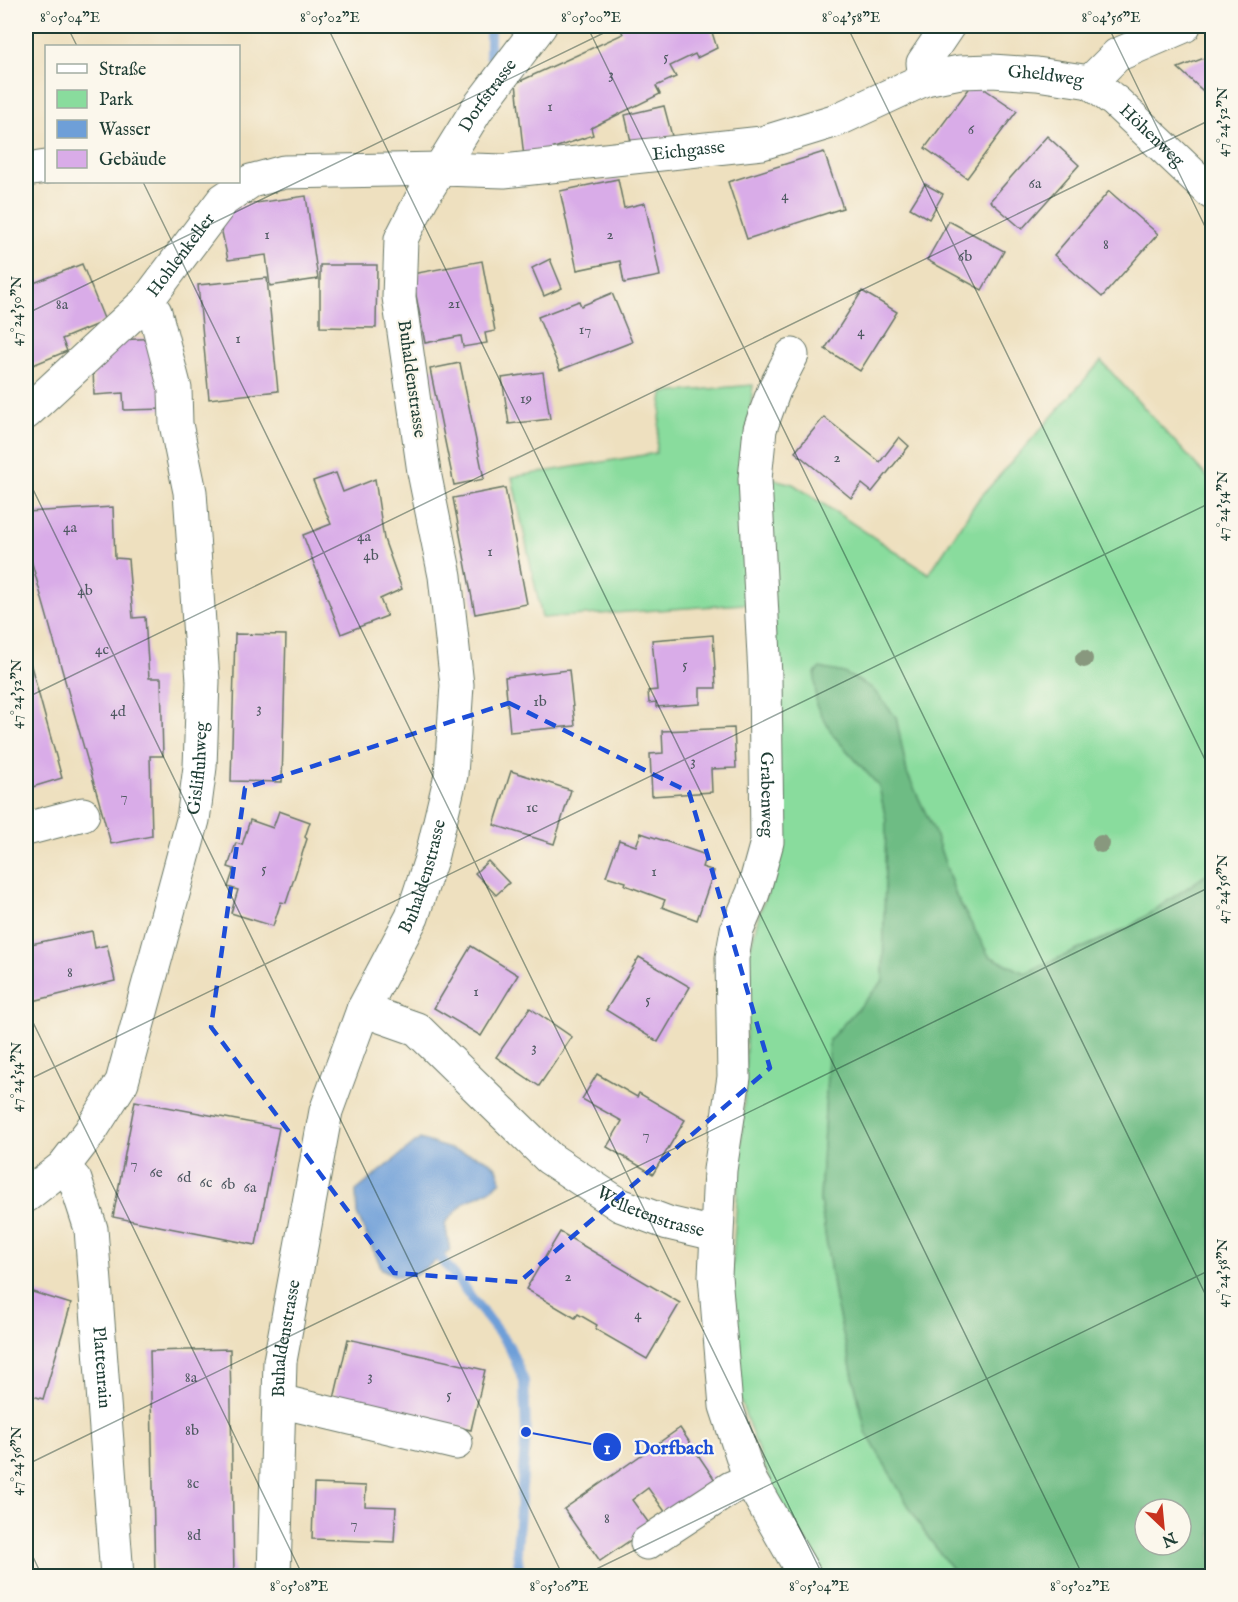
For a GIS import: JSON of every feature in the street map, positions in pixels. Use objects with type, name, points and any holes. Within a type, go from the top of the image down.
[{"type":"street","name":"Dorfstrasse","points":[[441,169],[477,109],[540,26]]},
{"type":"street","points":[[925,79],[923,63],[948,26]]},
{"type":"street","name":"Gheldweg","points":[[925,79],[960,72],[992,71],[1090,82],[1117,55],[1184,26]]},
{"type":"street","name":"Eichgasse","points":[[441,169],[504,171],[539,169],[762,143],[837,120],[925,79]]},
{"type":"street","name":"Höhenweg","points":[[1090,82],[1116,102],[1212,193]]},
{"type":"street","points":[[26,170],[45,167]]},
{"type":"street","name":"Hohlenkeller","points":[[26,413],[146,302],[214,191],[284,172],[441,169]]},
{"type":"street","name":"Buhaldenstrasse","points":[[274,1576],[280,1361],[326,1111],[363,1010],[412,917],[431,859],[451,776],[457,684],[446,587],[424,472],[399,297],[401,239],[422,198],[441,169]]},
{"type":"street","name":"Gislifluhweg","points":[[26,1196],[63,1167],[90,1132],[122,1082],[193,820],[200,767],[203,681],[190,492],[176,424],[175,389],[155,312],[146,302]]},
{"type":"street","name":"Grabenweg","points":[[715,1234],[720,1170],[734,1077],[732,958],[737,930],[753,893],[767,842],[765,676],[755,479],[760,429],[774,390],[792,355]]},
{"type":"street","points":[[26,829],[83,814]]},
{"type":"street","name":"Welletenstrasse","points":[[363,1010],[417,1029],[549,1158],[620,1205],[668,1223],[715,1234],[715,1276],[726,1406],[750,1480],[805,1576]]},
{"type":"street","name":"Plattenrain","points":[[63,1167],[75,1180],[91,1229],[117,1576]]},
{"type":"street","points":[[279,1401],[456,1443]]},
{"type":"street","points":[[647,1543],[731,1488],[750,1480]]},
{"type":"highlighted area","points":[[509,703],[689,792],[770,1068],[519,1282],[394,1273],[211,1027],[245,788]]},
{"type":"green space","points":[[1101,361],[1212,482],[1212,871],[1128,928],[1025,973],[989,956],[956,896],[934,831],[907,773],[896,717],[833,735],[879,786],[886,819],[883,981],[829,1040],[820,1200],[835,1299],[866,1432],[922,1529],[957,1576],[821,1576],[782,1507],[761,1459],[736,1388],[728,1326],[745,1086],[748,957],[760,911],[777,869],[780,837],[773,602],[542,618],[512,477],[656,453],[663,393],[753,385],[744,466],[769,478],[793,484],[929,574],[977,501]]},
{"type":"green space","points":[[820,668],[844,673],[872,688],[896,717],[907,773],[934,831],[956,896],[989,956],[1025,973],[1128,928],[1212,871],[1212,1576],[957,1576],[922,1529],[866,1432],[835,1299],[820,1200],[829,1040],[883,981],[886,820],[879,786],[833,735],[816,705],[815,673]]},
{"type":"water","points":[[420,1139],[491,1162],[496,1167],[501,1181],[492,1189],[465,1202],[445,1223],[450,1251],[415,1275],[396,1276],[382,1269],[357,1214],[356,1191]]},
{"type":"building","points":[[619,26],[710,26],[717,48],[697,58],[695,54],[670,66],[676,77],[656,86],[660,94],[591,128],[593,135],[524,158],[516,83],[623,34]]},
{"type":"building","points":[[750,26],[764,26],[755,32]]},
{"type":"building","points":[[774,26],[790,26],[780,33]]},
{"type":"building","points":[[1212,55],[1212,99],[1178,68]]},
{"type":"building","points":[[974,82],[1017,111],[967,178],[925,148]]},
{"type":"building","points":[[664,106],[672,136],[632,146],[625,115]]},
{"type":"building","points":[[1047,136],[1079,165],[1022,229],[990,201]]},
{"type":"building","points":[[824,152],[843,208],[747,239],[728,182]]},
{"type":"building","points":[[618,179],[624,208],[645,203],[660,276],[624,283],[620,261],[577,270],[560,191]]},
{"type":"building","points":[[925,184],[943,194],[929,219],[910,208]]},
{"type":"building","points":[[1109,191],[1158,234],[1102,297],[1054,255]]},
{"type":"building","points":[[306,196],[318,279],[270,286],[266,255],[228,260],[218,214],[248,204]]},
{"type":"building","points":[[949,221],[1004,251],[982,290],[927,260]]},
{"type":"building","points":[[550,259],[562,288],[544,296],[532,268]]},
{"type":"building","points":[[482,261],[495,331],[485,333],[487,343],[463,347],[461,336],[425,343],[412,274]]},
{"type":"building","points":[[82,264],[105,321],[62,339],[67,351],[26,368],[26,286]]},
{"type":"building","points":[[320,265],[377,265],[376,328],[320,327]]},
{"type":"building","points":[[267,278],[278,391],[209,399],[198,285]]},
{"type":"building","points":[[862,291],[897,312],[860,371],[825,349]]},
{"type":"building","points":[[612,293],[632,342],[560,370],[538,317],[579,301],[581,306]]},
{"type":"building","points":[[161,338],[166,409],[124,410],[123,393],[94,395],[92,341]]},
{"type":"building","points":[[460,363],[484,479],[454,485],[430,369]]},
{"type":"building","points":[[543,372],[550,419],[509,424],[502,378]]},
{"type":"building","points":[[824,417],[880,462],[899,437],[909,446],[872,492],[862,484],[851,498],[795,452]]},
{"type":"building","points":[[336,473],[343,492],[375,479],[384,539],[402,589],[380,599],[387,616],[341,634],[303,535],[331,524],[313,481]]},
{"type":"building","points":[[505,488],[527,604],[475,614],[453,498]]},
{"type":"building","points":[[113,507],[115,558],[128,559],[133,618],[145,617],[149,678],[161,678],[163,756],[150,756],[152,836],[111,844],[26,542],[26,512]]},
{"type":"building","points":[[235,634],[286,635],[282,782],[231,781]]},
{"type":"building","points":[[713,635],[716,688],[700,688],[700,704],[656,707],[656,702],[649,703],[648,691],[657,690],[652,640]]},
{"type":"building","points":[[26,648],[62,778],[26,789]]},
{"type":"building","points":[[569,670],[575,726],[510,732],[505,677]]},
{"type":"building","points":[[734,728],[736,768],[711,769],[712,792],[652,796],[650,754],[663,753],[662,731]]},
{"type":"building","points":[[511,771],[571,790],[554,844],[494,825]]},
{"type":"building","points":[[279,811],[310,822],[305,837],[307,839],[286,903],[281,902],[273,926],[231,913],[238,890],[228,887],[234,869],[228,867],[236,843],[242,845],[250,820],[273,828]]},
{"type":"building","points":[[641,833],[706,855],[702,867],[714,871],[697,920],[662,907],[665,900],[625,885],[626,882],[606,876],[619,840],[636,846]]},
{"type":"building","points":[[488,861],[509,883],[496,895],[475,873]]},
{"type":"building","points":[[92,931],[95,948],[107,945],[115,981],[33,1001],[26,964],[26,945]]},
{"type":"building","points":[[471,946],[518,975],[481,1036],[434,1008]]},
{"type":"building","points":[[639,957],[690,987],[658,1042],[606,1010]]},
{"type":"building","points":[[530,1008],[572,1037],[539,1086],[496,1057]]},
{"type":"building","points":[[597,1074],[637,1097],[639,1093],[685,1120],[653,1174],[607,1147],[622,1121],[582,1099]]},
{"type":"building","points":[[135,1101],[279,1128],[256,1245],[113,1217]]},
{"type":"building","points":[[560,1232],[680,1303],[647,1359],[595,1329],[597,1325],[578,1314],[575,1318],[526,1289]]},
{"type":"building","points":[[26,1290],[71,1304],[43,1399],[26,1394]]},
{"type":"building","points":[[348,1339],[485,1370],[471,1430],[334,1399]]},
{"type":"building","points":[[230,1349],[234,1576],[155,1576],[150,1351]]},
{"type":"building","points":[[680,1428],[715,1480],[666,1513],[648,1488],[632,1500],[651,1526],[600,1561],[564,1509]]},
{"type":"building","points":[[314,1484],[366,1486],[365,1506],[396,1507],[394,1542],[312,1539]]},
{"type":"building","points":[[313,1571],[356,1572],[356,1576],[313,1576]]},
{"type":"waterway","points":[[490,26],[490,55]]},
{"type":"waterway","points":[[440,1257],[509,1346],[524,1381],[526,1432],[517,1550],[520,1576]]},
{"type":"place","name":"Dorfbach","points":[[526,1432]]}]
